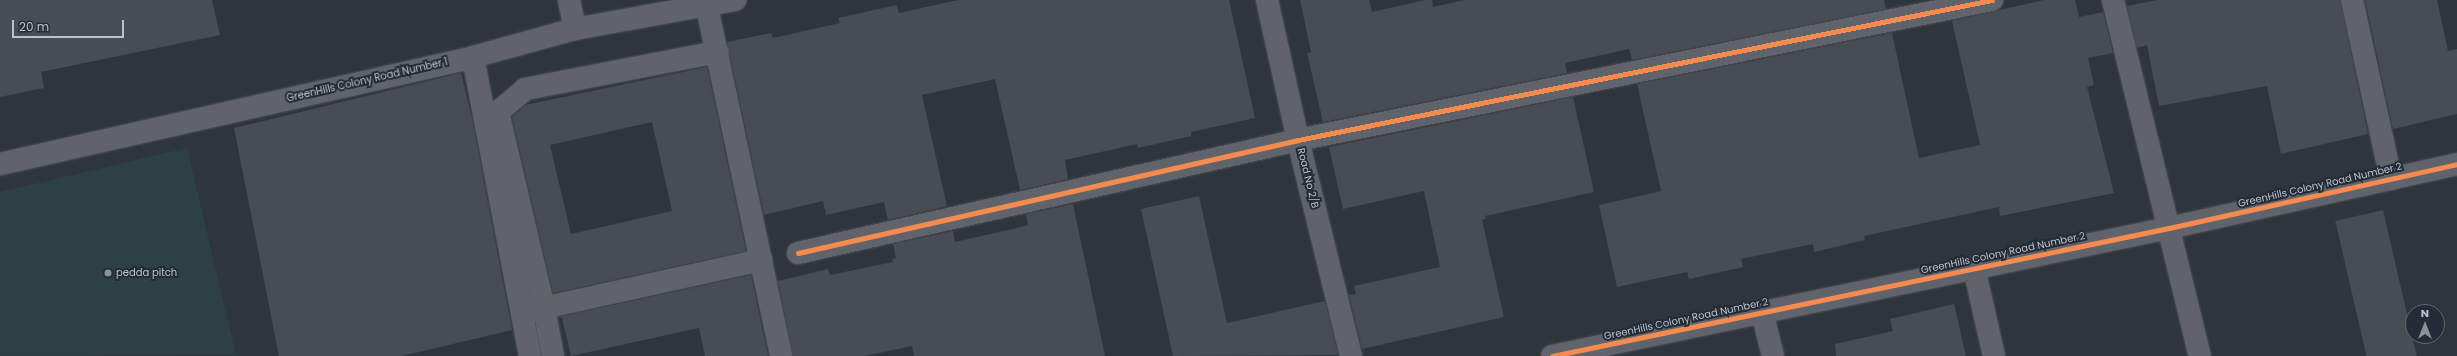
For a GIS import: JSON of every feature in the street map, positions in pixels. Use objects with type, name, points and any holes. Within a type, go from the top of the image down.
[{"type":"street","points":[[569,0],[575,29]]},
{"type":"street","name":"GreenHills Colony Road Number 1","points":[[0,164],[473,57],[575,29],[707,7],[735,0]]},
{"type":"street","name":"Road No 2/B","points":[[1267,0],[1298,140],[1352,356]]},
{"type":"street","points":[[798,253],[1298,140],[1992,0]]},
{"type":"street","points":[[2113,0],[2200,356]]},
{"type":"street","points":[[2352,0],[2391,178]]},
{"type":"street","points":[[707,7],[781,356]]},
{"type":"street","points":[[553,356],[544,308],[498,112],[525,89],[717,52]]},
{"type":"street","points":[[473,57],[530,356]]},
{"type":"street","name":"GreenHills Colony Road Number 2","points":[[1552,356],[2168,228],[2457,164]]},
{"type":"street","points":[[522,313],[761,260]]},
{"type":"street","points":[[1974,268],[1994,356]]},
{"type":"street","points":[[1762,312],[1773,356]]},
{"type":"green space","name":"pedda pitch","points":[[187,148],[236,355],[0,356],[0,192]]},
{"type":"building","points":[[0,0],[212,0],[220,35],[41,72],[44,88],[0,97]]},
{"type":"building","points":[[958,0],[1229,0],[1255,118],[1191,132],[1191,136],[1138,148],[1137,144],[1065,160],[1068,179],[1020,190],[995,79],[922,95],[947,206],[888,220],[884,202],[826,215],[823,201],[764,215],[727,42],[771,33],[773,38],[840,23],[838,18],[897,5],[899,13]]},
{"type":"building","points":[[1300,0],[1369,0],[1372,12],[1425,0],[1432,0],[1433,7],[1464,0],[1884,0],[1886,9],[1632,60],[1629,49],[1565,63],[1567,73],[1323,122],[1307,53],[1311,52]]},
{"type":"building","points":[[2044,0],[2075,0],[2079,17],[2103,12],[2113,53],[2088,58],[2094,85],[2087,87],[2114,193],[2000,216],[1999,207],[1864,236],[1865,240],[1814,252],[1813,244],[1741,259],[1743,267],[1689,279],[1687,272],[1617,287],[1599,205],[1661,191],[1637,84],[1892,33],[1919,158],[1980,145],[1952,21]]},
{"type":"building","points":[[2157,0],[2340,0],[2368,134],[2281,154],[2267,86],[2159,106],[2147,45],[2137,48],[2127,6]]},
{"type":"building","points":[[2365,0],[2437,0],[2448,51],[2457,49],[2457,114],[2393,129]]},
{"type":"building","points":[[707,67],[746,251],[553,293],[512,117],[525,105]],"holes":[[[652,122],[672,211],[571,234],[550,145]]]},
{"type":"building","points":[[461,73],[472,118],[512,330],[402,356],[279,356],[234,128]]},
{"type":"building","points":[[1573,97],[1594,192],[1485,216],[1486,219],[1482,220],[1504,317],[1362,349],[1349,295],[1356,294],[1354,286],[1440,267],[1424,191],[1343,209],[1329,147]]},
{"type":"building","points":[[1199,196],[1227,323],[1325,301],[1338,355],[1173,356],[1141,209]]},
{"type":"building","points":[[1073,204],[1105,356],[914,356],[912,346],[865,356],[793,356],[778,281],[828,269],[830,275],[893,262],[892,259],[896,258],[893,244],[953,231],[955,242],[1028,225],[1026,214]]},
{"type":"building","points":[[2383,210],[2405,305],[2405,344],[2414,344],[2417,356],[2366,356],[2335,221]]},
{"type":"building","points":[[751,275],[768,356],[705,356],[699,328],[571,356],[562,318],[558,317]]},
{"type":"building","points":[[1954,304],[1966,356],[1836,356],[1835,344],[1893,331],[1890,319]]},
{"type":"cycle path","points":[[798,253],[1298,140],[1992,0]]},
{"type":"cycle path","points":[[1552,356],[2169,228],[2457,164]]},
{"type":"place","name":"pedda pitch","points":[[108,273]]}]
